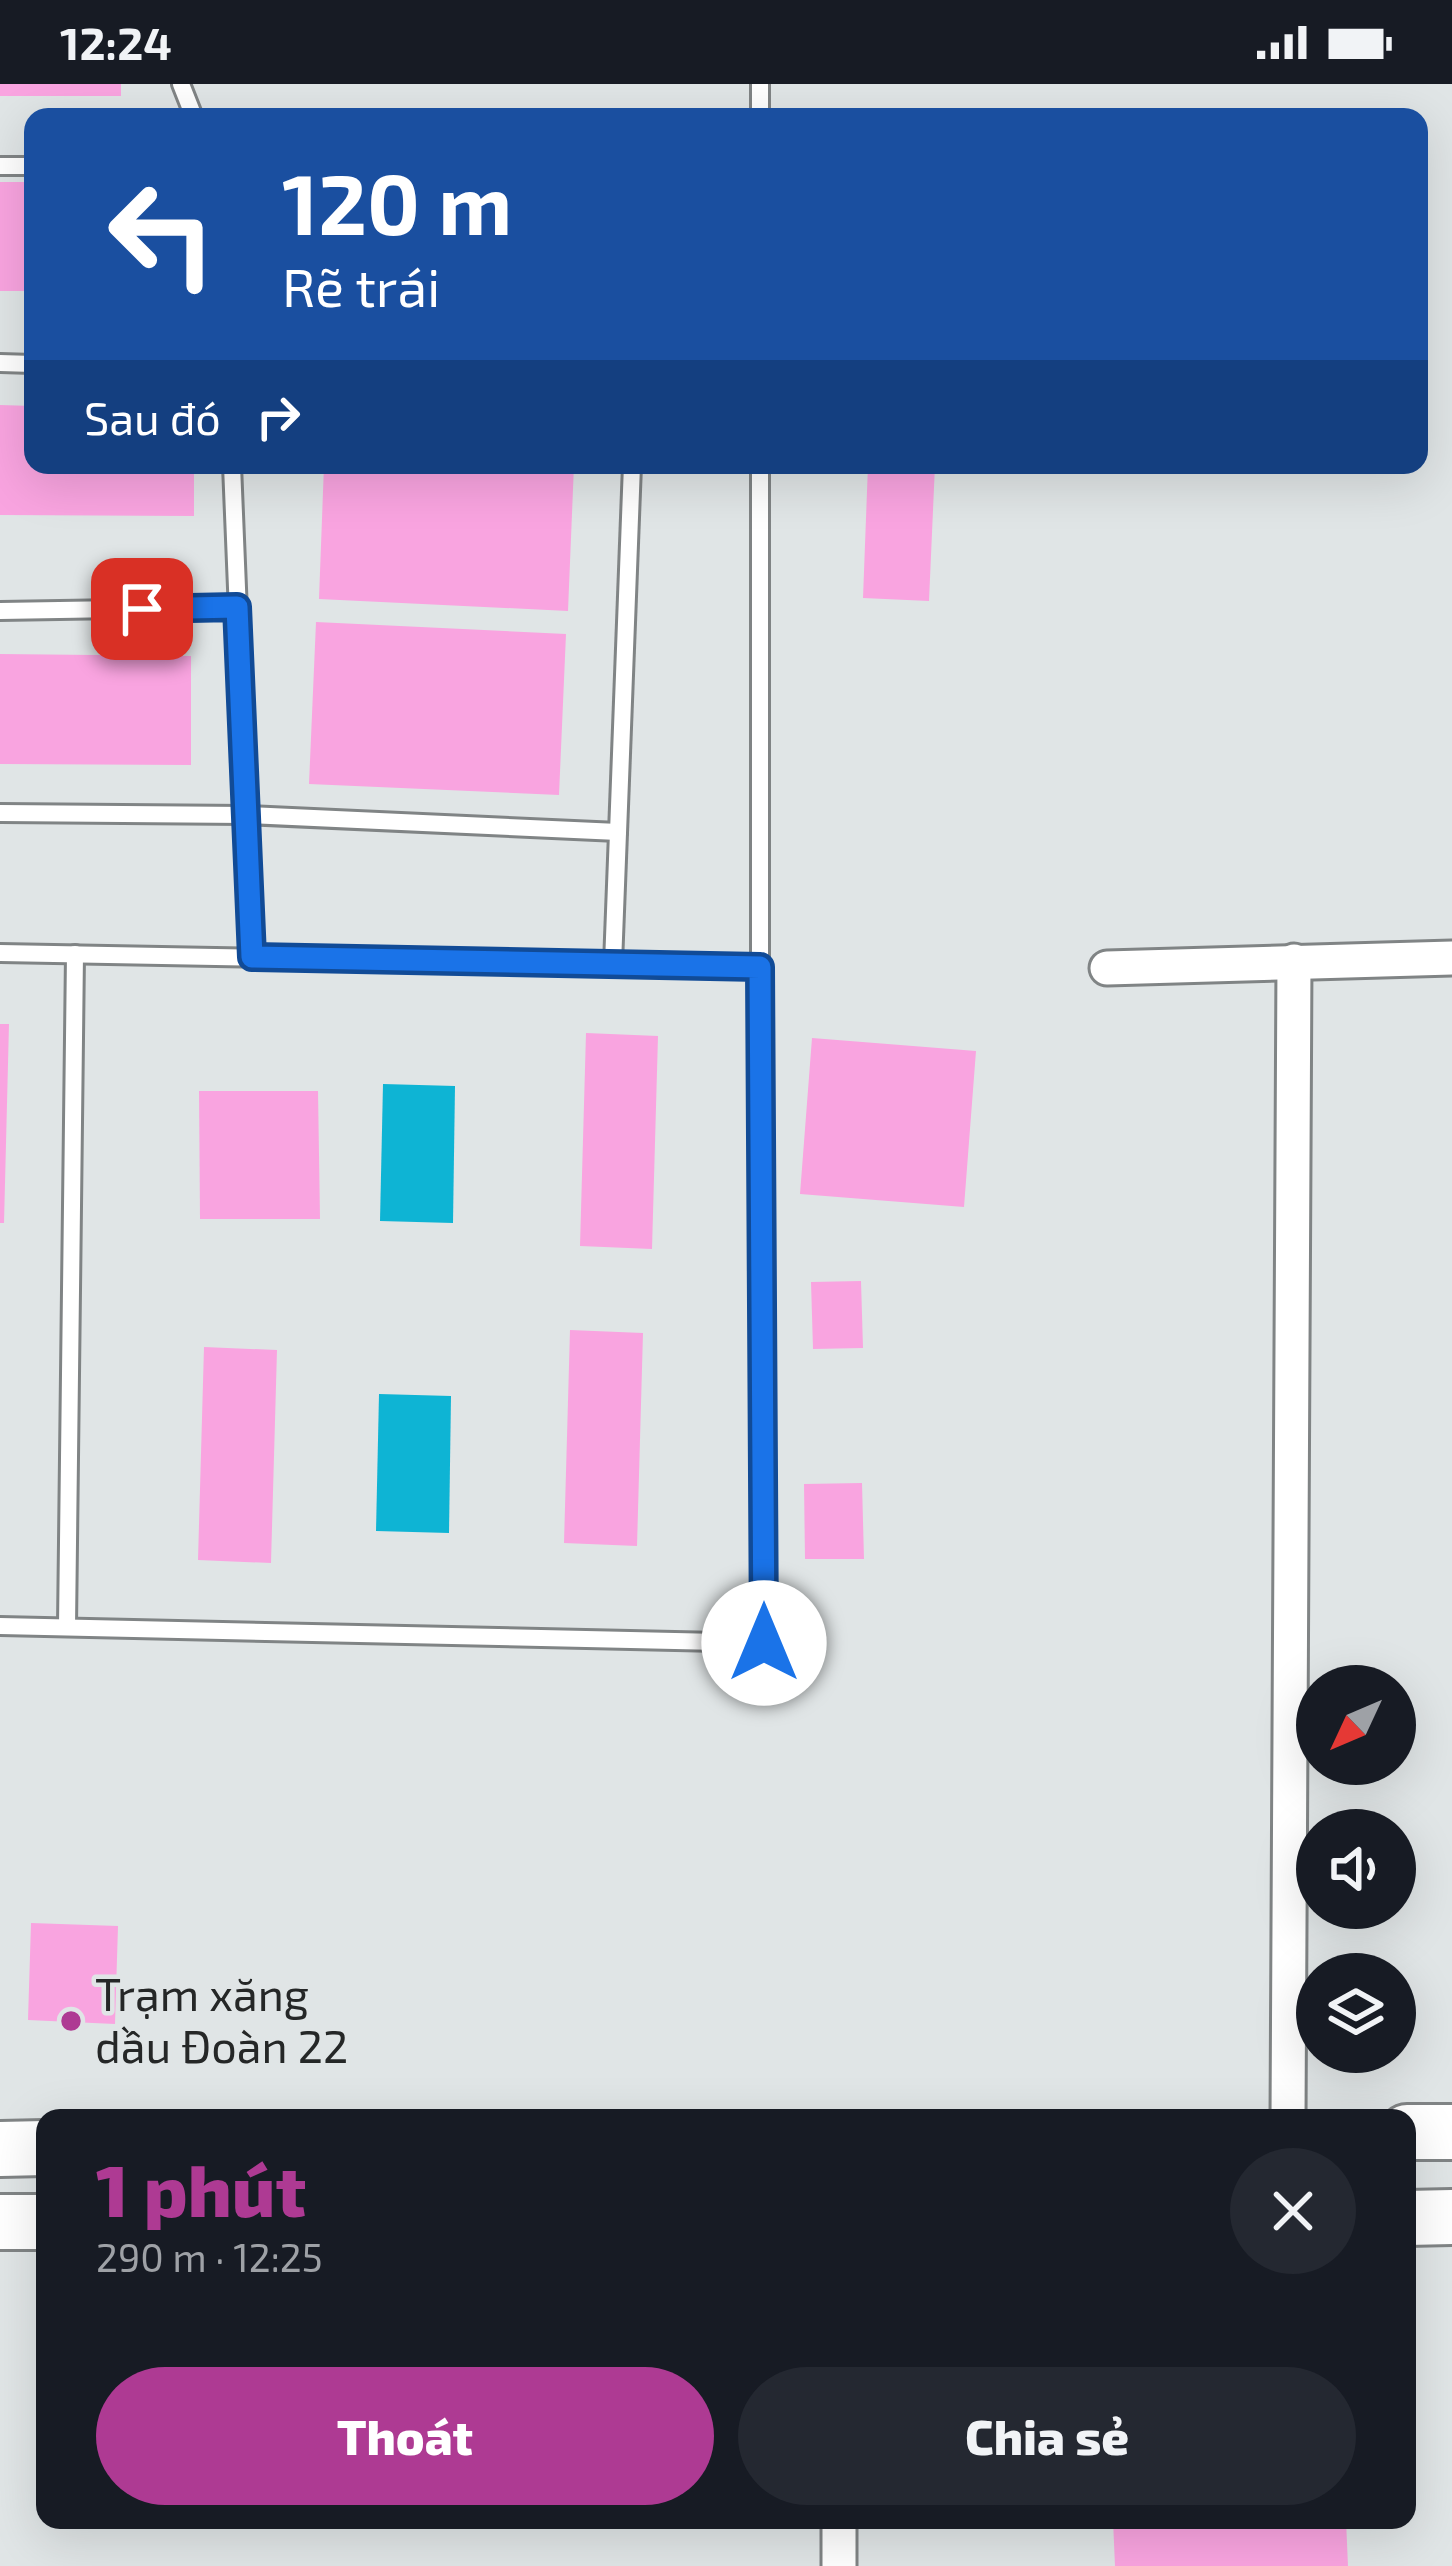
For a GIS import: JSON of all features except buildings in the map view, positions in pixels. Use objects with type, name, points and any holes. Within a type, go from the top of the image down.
[{"type":"highway","points":[[1416,2132],[1452,2132]]},
{"type":"highway","points":[[0,2149],[36,2148]]},
{"type":"highway","points":[[1416,2218],[1452,2217]]},
{"type":"highway","points":[[0,2222],[36,2222]]},
{"type":"street","points":[[1107,968],[1452,958]]},
{"type":"street","points":[[1288,2109],[1294,961]]},
{"type":"street","points":[[838,2566],[839,2529]]},
{"type":"lane","points":[[232,474],[252,957]]},
{"type":"lane","points":[[613,964],[632,474]]},
{"type":"lane","points":[[0,1626],[764,1643],[760,474]]},
{"type":"lane","points":[[0,611],[237,607]]},
{"type":"lane","points":[[0,813],[246,814],[618,832]]},
{"type":"lane","points":[[0,953],[760,967]]},
{"type":"lane","points":[[67,1626],[75,955]]},
{"type":"water","points":[[383,1084],[455,1086],[453,1223],[380,1221]]},
{"type":"water","points":[[379,1394],[451,1396],[449,1533],[376,1531]]},
{"type":"place","name":"Trạm xăng dầu Đoàn 22","points":[[71,2021]]},
{"type":"route","points":[[142,609],[237,607],[252,957],[760,967],[764,1643]]}]
